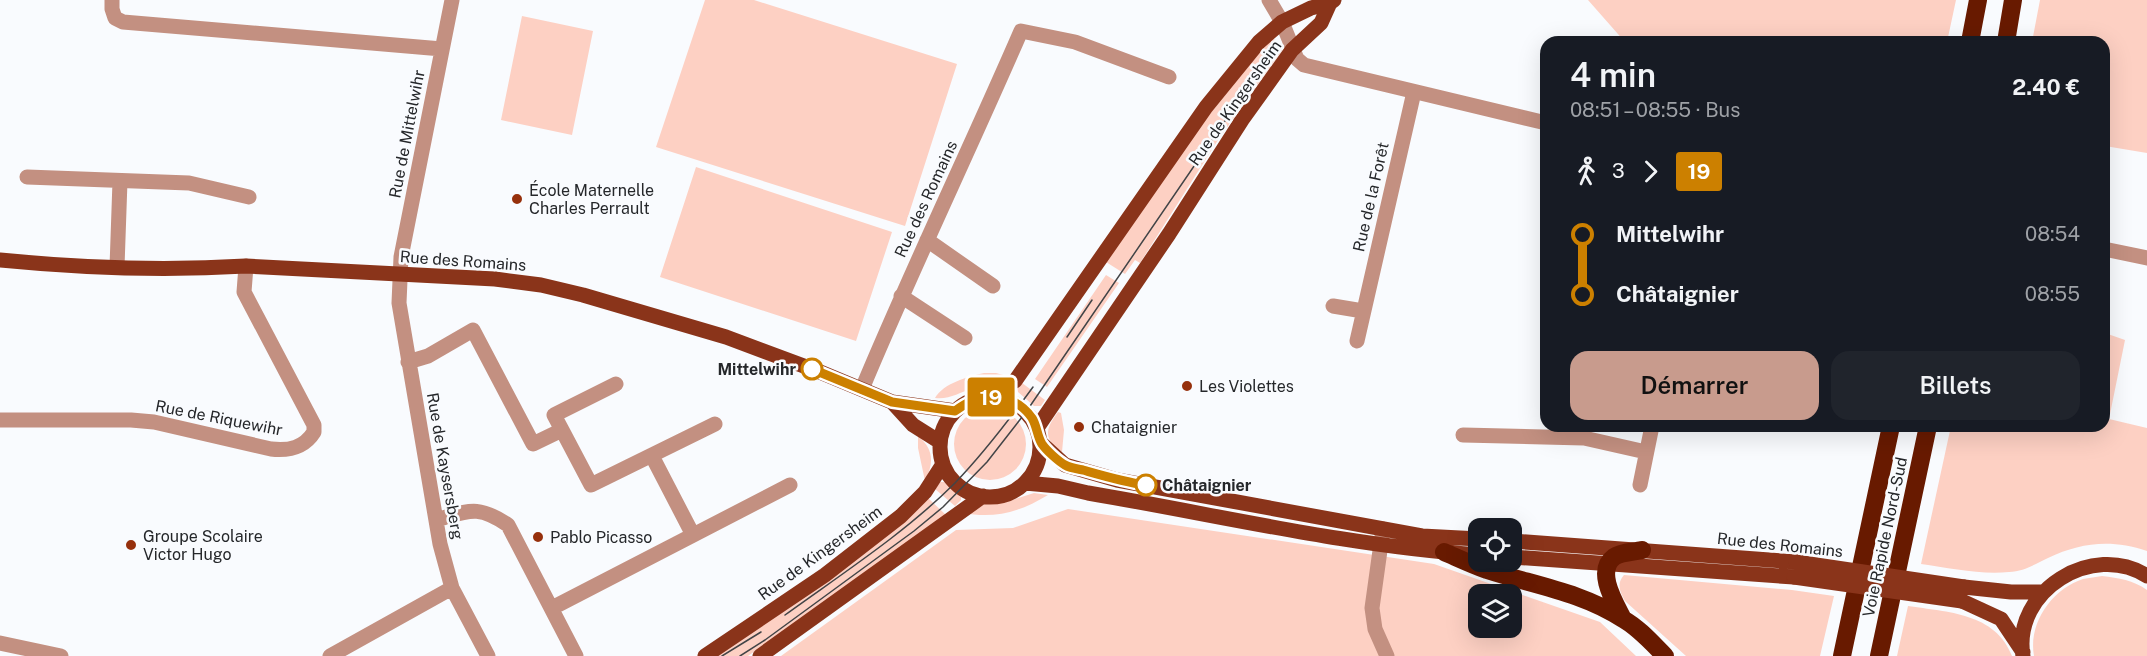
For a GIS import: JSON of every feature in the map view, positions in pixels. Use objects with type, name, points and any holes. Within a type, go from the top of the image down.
[{"type":"highway","points":[[1971,36],[1978,0]]},
{"type":"highway","points":[[2007,36],[2013,0]]},
{"type":"highway","name":"Voie Rapide Nord-Sud","points":[[1842,656],[1890,432]]},
{"type":"highway","name":"Voie Rapide Nord-Sud","points":[[1879,656],[1927,432]]},
{"type":"highway","points":[[1623,619],[1607,587],[1608,563],[1616,555],[1642,550]]},
{"type":"highway","points":[[1444,552],[1486,570],[1557,589],[1623,619],[1665,656]]},
{"type":"main road","name":"Rue de Kingersheim","points":[[988,396],[1015,381],[1206,107],[1259,42],[1282,22],[1311,8],[1332,2]]},
{"type":"main road","name":"Rue de Kingersheim","points":[[1039,436],[1242,120],[1292,50],[1321,23],[1332,2]]},
{"type":"main road","name":"Rue des Romains","points":[[0,260],[117,267],[246,266],[495,279],[541,285],[726,337],[892,402],[955,411]]},
{"type":"main road","points":[[1039,436],[1040,458],[1035,471],[1013,492],[999,496],[983,496],[962,488],[949,475],[943,464],[940,442],[943,430],[955,411],[965,403],[988,396],[1000,398],[1019,406],[1026,412],[1039,436],[1065,465],[1117,480],[1382,536],[1444,552],[1468,554]]},
{"type":"main road","name":"Rue des Romains","points":[[892,402],[913,425],[940,442]]},
{"type":"main road","name":"Rue de Kingersheim","points":[[705,656],[825,575],[901,516],[925,492],[943,464]]},
{"type":"main road","points":[[1025,483],[1058,486],[1088,493],[1382,536],[1468,538]]},
{"type":"main road","points":[[760,656],[983,496]]},
{"type":"main road","name":"Rue des Romains","points":[[1522,542],[1642,550],[1963,594],[2044,592]]},
{"type":"main road","name":"Rue des Romains","points":[[1522,558],[1795,570]]},
{"type":"main road","points":[[2023,654],[2024,630],[2032,610],[2044,592],[2060,578],[2080,568],[2101,565],[2123,566],[2147,576]]},
{"type":"main road","name":"Rue des Romains","points":[[1963,594],[2001,619],[2023,654]]},
{"type":"street","points":[[112,0],[114,18],[123,22],[442,49]]},
{"type":"street","name":"Rue de Mittelwihr","points":[[399,274],[452,0]]},
{"type":"street","points":[[1269,0],[1282,22],[1297,59],[1311,68],[1540,122]]},
{"type":"street","name":"Rue des Romains","points":[[862,389],[901,296],[1021,31],[1075,42],[1169,77]]},
{"type":"street","name":"Rue de la Forêt","points":[[1357,340],[1414,92]]},
{"type":"street","points":[[27,177],[189,183],[249,197]]},
{"type":"street","points":[[117,267],[120,181]]},
{"type":"street","points":[[927,240],[993,286]]},
{"type":"street","points":[[2110,250],[2147,258]]},
{"type":"street","name":"Rue de Riquewihr","points":[[0,420],[131,420],[154,422],[271,449],[291,450],[304,444],[314,432],[314,425],[244,292],[246,266]]},
{"type":"street","name":"Rue de Kaysersberg","points":[[399,274],[399,303],[436,520],[452,588],[488,656]]},
{"type":"street","points":[[901,296],[965,338]]},
{"type":"street","points":[[1334,306],[1363,311]]},
{"type":"street","points":[[408,362],[428,356],[473,330],[534,444],[562,430]]},
{"type":"street","points":[[616,384],[554,415],[591,485],[715,424]]},
{"type":"street","points":[[1640,485],[1651,432]]},
{"type":"street","points":[[1463,435],[1584,438],[1646,452]]},
{"type":"street","points":[[652,456],[693,535]]},
{"type":"street","points":[[552,608],[790,485]]},
{"type":"street","points":[[436,520],[473,510],[491,513],[508,525],[576,656]]},
{"type":"street","points":[[1382,536],[1372,608],[1376,629],[1388,656]]},
{"type":"street","points":[[333,655],[452,588]]},
{"type":"street","points":[[0,643],[61,656]]},
{"type":"shaded area","points":[[705,0],[754,0],[957,64],[905,226],[656,147]]},
{"type":"shaded area","points":[[1588,0],[1956,0],[1948,36],[1620,36]]},
{"type":"shaded area","points":[[2040,0],[2147,0],[2147,153],[2110,147],[2110,36],[2033,36]]},
{"type":"shaded area","points":[[522,16],[593,31],[572,135],[501,120]]},
{"type":"shaded area","points":[[1272,39],[1276,40],[1281,52],[1218,140],[1140,263],[1135,260],[1125,274],[1106,262],[1205,119]]},
{"type":"shaded area","points":[[696,167],[892,232],[856,341],[660,277]]},
{"type":"shaded area","points":[[1106,275],[1119,283],[1047,387],[1035,379]]},
{"type":"shaded area","points":[[2110,335],[2125,340],[2110,414]]},
{"type":"shaded area","points":[[984,373],[1007,376],[995,383],[950,397],[935,398],[944,388]]},
{"type":"shaded area","points":[[1022,383],[1045,400],[1041,406],[1034,406],[1018,392],[1017,389]]},
{"type":"shaded area","points":[[990,408],[1010,414],[1020,424],[1026,444],[1020,464],[1010,474],[990,480],[970,474],[960,464],[954,444],[960,424],[970,414]]},
{"type":"shaded area","points":[[1058,412],[1061,413],[1064,430],[1062,452],[1052,443],[1048,434],[1050,424]]},
{"type":"shaded area","points":[[2110,419],[2147,428],[2147,551],[2121,545],[2097,544],[2072,548],[2025,569],[1998,573],[1965,571],[1921,564],[1950,432],[2110,432]]},
{"type":"shaded area","points":[[918,436],[927,446],[931,457],[925,481],[918,448]]},
{"type":"shaded area","points":[[940,482],[944,482],[961,496],[961,500],[955,506],[935,489]]},
{"type":"shaded area","points":[[1034,493],[1048,495],[1007,513],[975,515],[963,513],[979,504],[1006,502]]},
{"type":"shaded area","points":[[927,497],[946,515],[748,656],[711,656]]},
{"type":"shaded area","points":[[1068,509],[1434,564],[1491,584],[1468,584],[1468,638],[1522,638],[1522,595],[1600,622],[1636,656],[781,656],[956,530],[1013,528]]},
{"type":"shaded area","points":[[1624,575],[1834,596],[1820,656],[1686,656],[1625,601],[1619,585]]},
{"type":"shaded area","points":[[2102,576],[2126,580],[2147,590],[2147,656],[2034,656],[2035,631],[2052,599],[2072,584],[2083,579]]},
{"type":"shaded area","points":[[1908,606],[1954,613],[1982,623],[2005,642],[2012,656],[1897,656]]},
{"type":"tram line","points":[[740,656],[914,531],[943,507],[987,462],[1026,412],[1231,112],[1272,57]]},
{"type":"tram line","points":[[1067,337],[1092,300]]},
{"type":"tram line","points":[[785,615],[873,552],[936,501],[976,460],[1033,387]]},
{"type":"tram line","points":[[722,656],[761,632]]},
{"type":"bus line","name":"19","points":[[812,369],[892,402],[955,411],[965,403],[988,396],[1012,401],[1033,420],[1041,443],[1065,465],[1117,480],[1146,485]]},
{"type":"place","name":"École Maternelle Charles Perrault","points":[[517,199]]},
{"type":"place","name":"Mittelwihr","points":[[812,369]]},
{"type":"place","name":"Les Violettes","points":[[1187,386]]},
{"type":"place","name":"Chataignier","points":[[1079,427]]},
{"type":"place","name":"Châtaignier","points":[[1146,485]]},
{"type":"place","name":"Pablo Picasso","points":[[538,537]]},
{"type":"place","name":"Groupe Scolaire Victor Hugo","points":[[131,545]]}]
